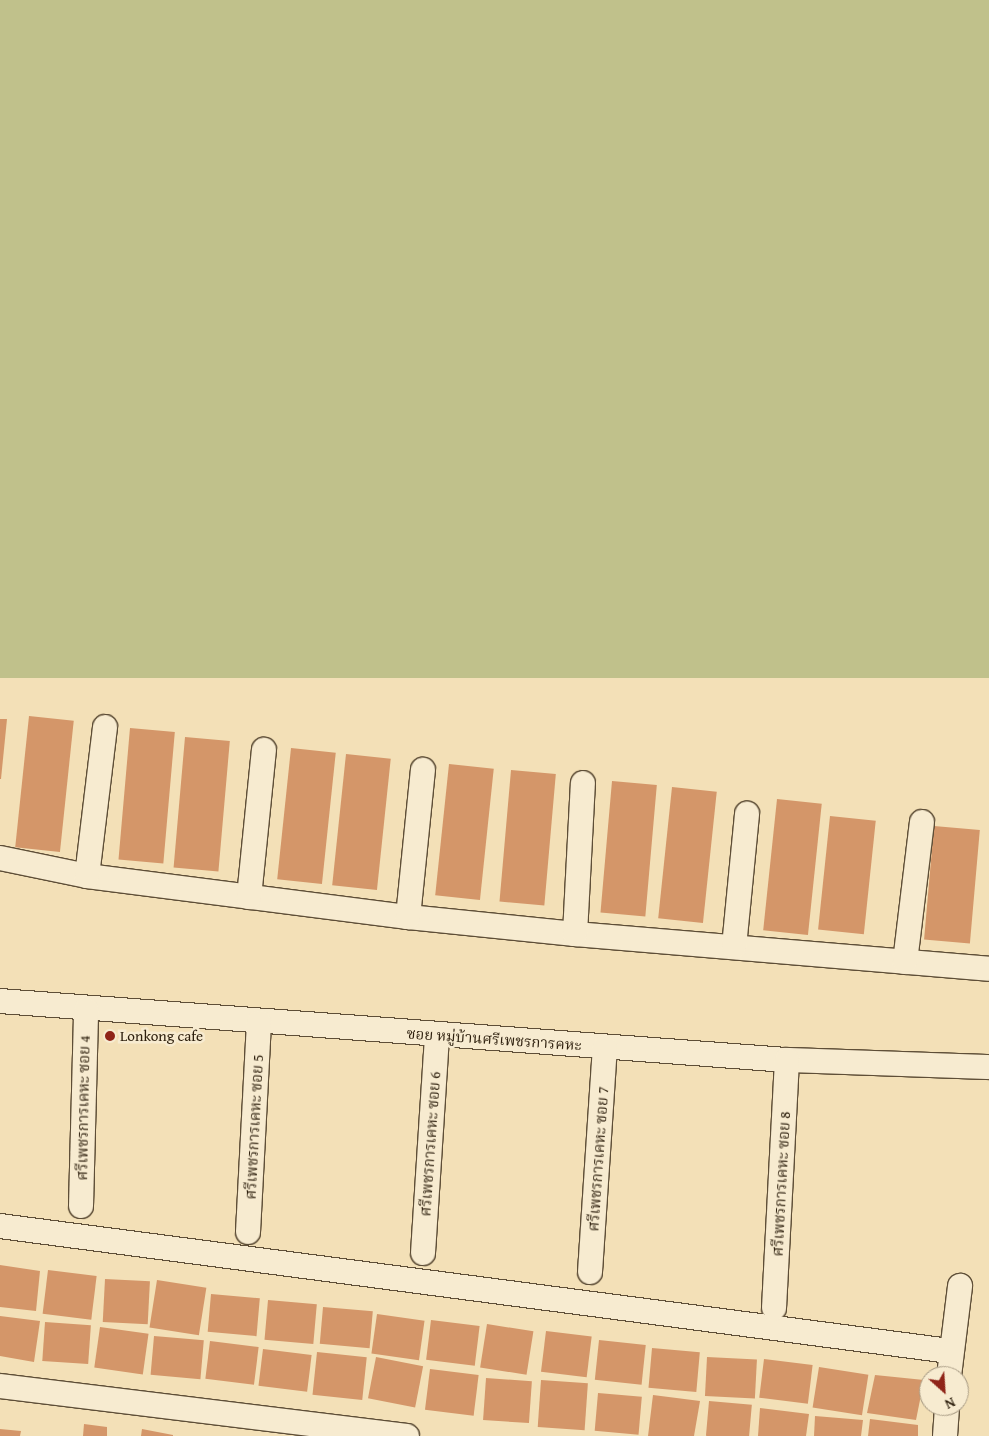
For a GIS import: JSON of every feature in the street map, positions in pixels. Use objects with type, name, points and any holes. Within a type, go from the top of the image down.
[{"type":"street","points":[[87,876],[105,727]]},
{"type":"street","points":[[248,897],[264,750]]},
{"type":"street","points":[[408,916],[423,770]]},
{"type":"street","points":[[575,934],[583,783]]},
{"type":"street","points":[[734,947],[747,814]]},
{"type":"street","points":[[905,962],[922,822]]},
{"type":"street","points":[[0,858],[87,876],[408,916],[575,934],[989,969]]},
{"type":"street","name":"ซอย หมู่บ้านศรีเพชรการคหะ","points":[[0,1001],[86,1010],[787,1060],[989,1067]]},
{"type":"street","name":"ศรีเพชรการเคหะ ซอย 4","points":[[81,1206],[86,1010]]},
{"type":"street","name":"ศรีเพชรการเคหะ ซอย 5","points":[[248,1232],[259,1022]]},
{"type":"street","name":"ศรีเพชรการเคหะ ซอย 6","points":[[423,1252],[437,1035]]},
{"type":"street","name":"ศรีเพชรการเคหะ ซอย 7","points":[[590,1272],[606,1047]]},
{"type":"street","name":"ศรีเพชรการเคหะ ซอย 8","points":[[774,1308],[787,1060]]},
{"type":"street","points":[[0,1226],[950,1351]]},
{"type":"street","points":[[949,1366],[960,1286]]},
{"type":"street","points":[[0,1386],[407,1436]]},
{"type":"street","points":[[945,1436],[946,1416]]},
{"type":"green space","points":[[0,0],[989,0],[989,678],[0,678]]},
{"type":"building","points":[[29,716],[74,721],[60,852],[15,847]]},
{"type":"building","points":[[0,719],[7,719],[1,779],[0,779]]},
{"type":"building","points":[[130,728],[175,732],[163,863],[118,859]]},
{"type":"building","points":[[185,737],[230,741],[218,871],[174,868]]},
{"type":"building","points":[[291,748],[336,753],[322,884],[277,879]]},
{"type":"building","points":[[346,754],[391,759],[377,890],[332,885]]},
{"type":"building","points":[[449,764],[494,769],[480,900],[435,895]]},
{"type":"building","points":[[511,770],[556,774],[544,905],[499,901]]},
{"type":"building","points":[[612,781],[657,785],[645,916],[600,912]]},
{"type":"building","points":[[672,787],[717,792],[703,923],[658,918]]},
{"type":"building","points":[[777,799],[822,804],[808,935],[763,930]]},
{"type":"building","points":[[830,816],[876,821],[864,934],[818,929]]},
{"type":"building","points":[[934,826],[980,830],[970,944],[924,940]]},
{"type":"building","points":[[0,1265],[40,1271],[36,1311],[0,1307]]},
{"type":"building","points":[[48,1270],[97,1276],[91,1320],[43,1314]]},
{"type":"building","points":[[105,1279],[150,1281],[148,1324],[103,1322]]},
{"type":"building","points":[[157,1280],[206,1288],[199,1335],[149,1327]]},
{"type":"building","points":[[211,1294],[260,1298],[257,1336],[208,1332]]},
{"type":"building","points":[[268,1300],[317,1304],[313,1344],[265,1340]]},
{"type":"building","points":[[323,1307],[373,1311],[370,1348],[320,1344]]},
{"type":"building","points":[[377,1314],[425,1321],[419,1360],[371,1354]]},
{"type":"building","points":[[0,1316],[40,1321],[34,1362],[0,1356]]},
{"type":"building","points":[[431,1320],[480,1326],[475,1366],[426,1360]]},
{"type":"building","points":[[45,1322],[91,1325],[88,1364],[42,1361]]},
{"type":"building","points":[[487,1324],[533,1331],[527,1375],[480,1367]]},
{"type":"building","points":[[100,1327],[149,1334],[143,1374],[94,1368]]},
{"type":"building","points":[[546,1331],[592,1337],[587,1377],[541,1372]]},
{"type":"building","points":[[154,1336],[204,1340],[200,1379],[151,1375]]},
{"type":"building","points":[[599,1340],[646,1345],[642,1385],[595,1380]]},
{"type":"building","points":[[210,1341],[259,1347],[254,1385],[205,1379]]},
{"type":"building","points":[[652,1348],[700,1352],[696,1392],[649,1388]]},
{"type":"building","points":[[263,1349],[312,1355],[307,1392],[258,1386]]},
{"type":"building","points":[[317,1352],[367,1357],[362,1400],[313,1395]]},
{"type":"building","points":[[376,1357],[423,1366],[415,1407],[368,1398]]},
{"type":"building","points":[[707,1357],[757,1360],[755,1399],[705,1396]]},
{"type":"building","points":[[764,1359],[813,1365],[808,1404],[759,1398]]},
{"type":"building","points":[[819,1367],[868,1375],[862,1415],[813,1407]]},
{"type":"building","points":[[430,1369],[479,1375],[474,1416],[425,1410]]},
{"type":"building","points":[[875,1375],[919,1379],[919,1405],[916,1420],[867,1413]]},
{"type":"building","points":[[486,1378],[532,1381],[529,1423],[483,1420]]},
{"type":"building","points":[[541,1380],[588,1383],[585,1430],[538,1427]]},
{"type":"building","points":[[598,1393],[642,1397],[639,1435],[595,1431]]},
{"type":"building","points":[[653,1395],[700,1401],[694,1436],[648,1436]]},
{"type":"building","points":[[709,1401],[752,1405],[749,1436],[706,1436]]},
{"type":"building","points":[[760,1408],[809,1414],[806,1436],[758,1436]]},
{"type":"building","points":[[815,1416],[863,1420],[861,1436],[814,1436]]},
{"type":"building","points":[[870,1419],[918,1425],[918,1436],[868,1436]]},
{"type":"building","points":[[84,1424],[107,1427],[107,1436],[83,1436]]},
{"type":"building","points":[[0,1429],[21,1431],[20,1436],[0,1436]]},
{"type":"building","points":[[142,1429],[173,1435],[173,1436],[141,1436]]},
{"type":"place","name":"Lonkong cafe","points":[[110,1036]]}]
